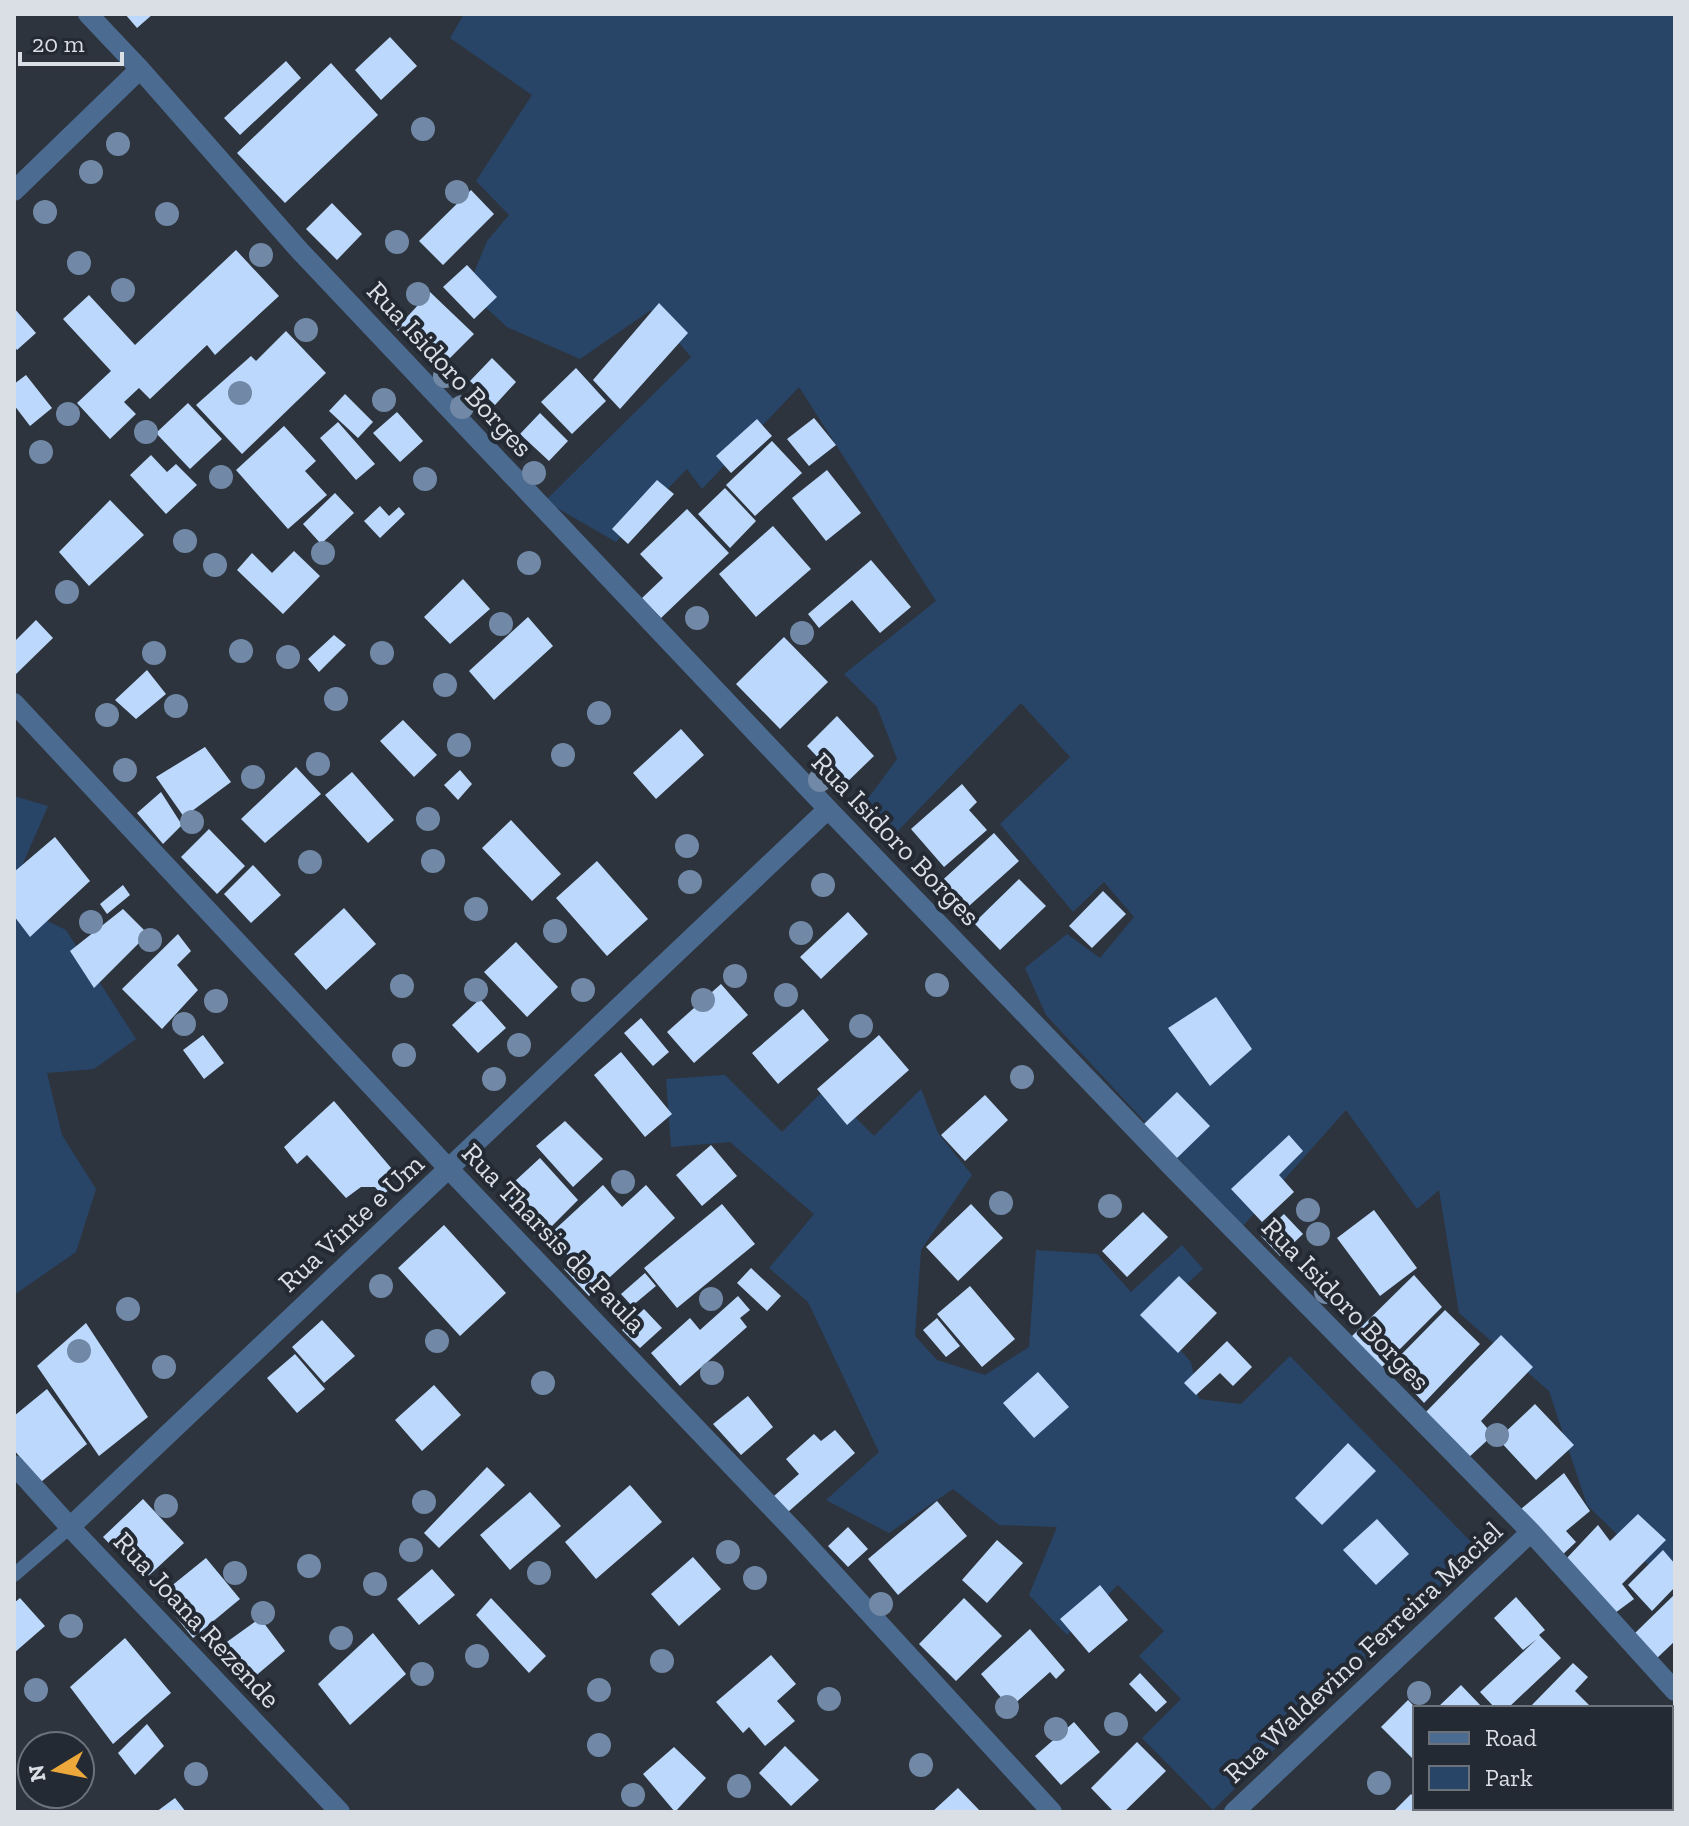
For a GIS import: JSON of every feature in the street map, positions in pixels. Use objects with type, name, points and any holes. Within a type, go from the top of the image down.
[{"type":"street","name":"Rua Isidoro Borges","points":[[88,14],[300,251],[828,809],[1172,1167],[1531,1532],[1675,1691]]},
{"type":"street","points":[[14,191],[140,69]]},
{"type":"street","name":"Rua Tharsis de Paula","points":[[14,703],[449,1169],[797,1534],[1052,1812]]},
{"type":"street","name":"Rua Vinte e Um","points":[[70,1527],[828,809]]},
{"type":"street","name":"Rua Joana Rezende","points":[[14,1465],[340,1812]]},
{"type":"street","name":"Rua Waldevino Ferreira Maciel","points":[[1234,1812],[1531,1532]]},
{"type":"lane","name":"Rua Vinte e Um","points":[[14,1575],[70,1527]]},
{"type":"green space","points":[[464,14],[1675,14],[1675,1591],[1587,1505],[1549,1391],[1459,1313],[1439,1190],[1417,1209],[1346,1110],[1242,1227],[1046,1015],[1025,968],[1067,934],[1100,958],[1134,917],[1104,882],[1073,912],[1000,824],[1070,757],[1021,703],[894,835],[864,804],[897,759],[877,707],[844,674],[936,601],[799,387],[702,489],[687,469],[616,542],[545,501],[691,357],[651,310],[580,359],[507,327],[467,290],[487,241],[509,215],[476,181],[532,95],[450,38]]},
{"type":"green space","points":[[14,796],[48,806],[14,884]]},
{"type":"green space","points":[[14,905],[66,930],[136,1039],[94,1069],[47,1073],[62,1135],[96,1189],[76,1252],[14,1295]]},
{"type":"green space","points":[[725,1075],[782,1132],[826,1088],[874,1136],[921,1089],[938,1133],[972,1175],[921,1250],[915,1336],[937,1360],[985,1375],[1029,1347],[1036,1250],[1097,1254],[1131,1292],[1182,1245],[1203,1269],[1151,1317],[1191,1362],[1199,1399],[1241,1404],[1290,1356],[1478,1549],[1213,1810],[1142,1738],[1181,1699],[1139,1656],[1164,1631],[1118,1585],[1067,1635],[1029,1595],[1057,1527],[999,1525],[953,1489],[889,1533],[826,1500],[879,1452],[808,1302],[769,1268],[814,1214],[730,1142],[671,1147],[666,1079]]},
{"type":"building","points":[[125,14],[153,14],[137,28]]},
{"type":"building","points":[[390,37],[417,66],[381,100],[355,70]]},
{"type":"building","points":[[286,61],[301,78],[240,135],[224,118]]},
{"type":"building","points":[[331,63],[378,115],[285,203],[237,153]]},
{"type":"building","points":[[471,190],[494,214],[443,265],[419,241]]},
{"type":"building","points":[[332,203],[362,234],[337,260],[306,229]]},
{"type":"building","points":[[236,250],[279,296],[215,355],[207,345],[150,399],[139,388],[124,402],[136,414],[110,439],[77,403],[111,371],[63,319],[89,295],[135,345]]},
{"type":"building","points":[[467,265],[497,297],[474,319],[443,287]]},
{"type":"building","points":[[430,292],[474,334],[438,370],[396,329]]},
{"type":"building","points":[[659,303],[688,333],[620,409],[593,380]]},
{"type":"building","points":[[14,308],[36,333],[17,350],[14,346]]},
{"type":"building","points":[[286,331],[326,373],[242,454],[196,405],[251,356],[256,361]]},
{"type":"building","points":[[492,358],[516,382],[495,405],[470,381]]},
{"type":"building","points":[[576,368],[606,401],[572,434],[541,402]]},
{"type":"building","points":[[26,375],[52,408],[30,426],[14,405],[14,384]]},
{"type":"building","points":[[345,394],[373,422],[358,438],[329,411]]},
{"type":"building","points":[[188,403],[222,439],[190,469],[156,433]]},
{"type":"building","points":[[397,412],[423,441],[400,462],[373,433]]},
{"type":"building","points":[[540,413],[568,441],[549,461],[520,434]]},
{"type":"building","points":[[814,418],[836,445],[809,466],[787,439]]},
{"type":"building","points":[[757,419],[772,436],[731,473],[716,456]]},
{"type":"building","points":[[338,422],[375,464],[356,480],[320,438]]},
{"type":"building","points":[[284,426],[316,461],[305,471],[327,495],[288,529],[236,470]]},
{"type":"building","points":[[772,441],[802,473],[755,516],[726,485]]},
{"type":"building","points":[[151,455],[167,472],[176,464],[197,485],[166,514],[130,475]]},
{"type":"building","points":[[827,470],[861,513],[826,541],[792,498]]},
{"type":"building","points":[[657,480],[674,494],[628,544],[612,529]]},
{"type":"building","points":[[725,488],[756,521],[730,548],[698,514]]},
{"type":"building","points":[[335,493],[354,513],[321,544],[303,524]]},
{"type":"building","points":[[110,500],[144,535],[89,586],[59,552]]},
{"type":"building","points":[[380,506],[389,516],[399,507],[405,514],[380,538],[364,521]]},
{"type":"building","points":[[687,509],[729,553],[661,618],[642,598],[663,578],[640,554]]},
{"type":"building","points":[[773,526],[811,569],[756,617],[719,574]]},
{"type":"building","points":[[294,551],[320,576],[283,614],[237,570],[252,553],[272,573]]},
{"type":"building","points":[[871,560],[911,607],[880,633],[852,600],[819,628],[808,614]]},
{"type":"building","points":[[463,579],[490,609],[450,644],[424,617]]},
{"type":"building","points":[[528,617],[553,646],[494,700],[469,671]]},
{"type":"building","points":[[36,620],[53,638],[14,676],[14,642]]},
{"type":"building","points":[[334,635],[346,645],[319,672],[308,659]]},
{"type":"building","points":[[784,637],[828,682],[780,729],[736,684]]},
{"type":"building","points":[[147,670],[166,694],[136,719],[115,700]]},
{"type":"building","points":[[837,716],[874,756],[844,785],[807,746]]},
{"type":"building","points":[[403,720],[437,755],[414,777],[380,741]]},
{"type":"building","points":[[681,729],[704,755],[656,799],[633,773]]},
{"type":"building","points":[[205,747],[231,782],[184,817],[156,777]]},
{"type":"building","points":[[296,767],[321,794],[265,843],[241,819]]},
{"type":"building","points":[[460,770],[472,784],[458,800],[444,785]]},
{"type":"building","points":[[352,772],[394,820],[368,843],[325,795]]},
{"type":"building","points":[[962,784],[977,802],[969,810],[987,830],[944,867],[911,829]]},
{"type":"building","points":[[161,792],[182,825],[163,844],[137,813]]},
{"type":"building","points":[[511,820],[561,874],[532,901],[482,848]]},
{"type":"building","points":[[209,829],[245,866],[217,894],[181,857]]},
{"type":"building","points":[[994,833],[1019,861],[959,915],[935,887]]},
{"type":"building","points":[[55,837],[90,881],[30,937],[14,916],[14,872]]},
{"type":"building","points":[[597,861],[648,919],[607,956],[556,898]]},
{"type":"building","points":[[253,865],[281,895],[251,923],[224,894]]},
{"type":"building","points":[[1019,879],[1046,906],[1000,950],[974,923]]},
{"type":"building","points":[[123,885],[130,895],[107,914],[100,904]]},
{"type":"building","points":[[1103,891],[1126,914],[1092,948],[1069,926]]},
{"type":"building","points":[[344,908],[376,944],[326,990],[294,954]]},
{"type":"building","points":[[123,909],[148,934],[94,988],[70,951]]},
{"type":"building","points":[[848,912],[868,934],[821,979],[800,957]]},
{"type":"building","points":[[178,934],[191,951],[177,965],[198,990],[162,1029],[122,989]]},
{"type":"building","points":[[516,942],[558,987],[527,1017],[484,972]]},
{"type":"building","points":[[721,984],[748,1015],[694,1063],[667,1032]]},
{"type":"building","points":[[1216,997],[1252,1049],[1210,1086],[1168,1028]]},
{"type":"building","points":[[480,999],[506,1028],[478,1053],[452,1025]]},
{"type":"building","points":[[803,1009],[829,1040],[778,1084],[752,1053]]},
{"type":"building","points":[[641,1018],[669,1052],[653,1066],[624,1033]]},
{"type":"building","points":[[203,1035],[224,1063],[204,1079],[183,1050]]},
{"type":"building","points":[[879,1035],[909,1070],[847,1125],[817,1089]]},
{"type":"building","points":[[621,1052],[672,1114],[645,1137],[594,1075]]},
{"type":"building","points":[[1177,1092],[1210,1126],[1176,1159],[1143,1125]]},
{"type":"building","points":[[985,1095],[1008,1120],[965,1161],[941,1135]]},
{"type":"building","points":[[334,1101],[392,1169],[386,1175],[395,1186],[382,1195],[375,1187],[361,1187],[346,1198],[307,1155],[297,1164],[284,1147]]},
{"type":"building","points":[[565,1121],[603,1159],[573,1187],[536,1146]]},
{"type":"building","points":[[1289,1135],[1303,1151],[1279,1175],[1294,1192],[1262,1222],[1231,1189]]},
{"type":"building","points":[[711,1145],[737,1176],[702,1206],[676,1175]]},
{"type":"building","points":[[540,1158],[578,1200],[538,1240],[500,1195]]},
{"type":"building","points":[[603,1185],[622,1207],[646,1185],[675,1218],[589,1296],[564,1269],[573,1261],[549,1235]]},
{"type":"building","points":[[722,1204],[755,1244],[677,1308],[644,1268]]},
{"type":"building","points":[[971,1204],[1003,1238],[958,1281],[926,1247]]},
{"type":"building","points":[[1374,1210],[1417,1268],[1380,1296],[1337,1238]]},
{"type":"building","points":[[1143,1212],[1168,1237],[1127,1277],[1102,1251]]},
{"type":"building","points":[[1284,1214],[1303,1234],[1280,1256],[1261,1236]]},
{"type":"building","points":[[444,1225],[506,1293],[460,1336],[398,1268]]},
{"type":"building","points":[[751,1268],[781,1296],[767,1311],[737,1283]]},
{"type":"building","points":[[645,1273],[656,1286],[632,1306],[621,1294]]},
{"type":"building","points":[[1414,1275],[1442,1307],[1379,1370],[1349,1339]]},
{"type":"building","points":[[1179,1276],[1217,1313],[1178,1353],[1140,1315]]},
{"type":"building","points":[[970,1286],[1015,1339],[982,1367],[937,1314]]},
{"type":"building","points":[[738,1296],[750,1310],[740,1318],[747,1327],[680,1386],[651,1353],[690,1318],[700,1330]]},
{"type":"building","points":[[644,1309],[662,1328],[640,1348],[622,1330]]},
{"type":"building","points":[[1445,1310],[1480,1344],[1424,1403],[1390,1366]]},
{"type":"building","points":[[937,1318],[960,1346],[946,1357],[923,1330]]},
{"type":"building","points":[[322,1320],[355,1356],[324,1383],[292,1347]]},
{"type":"building","points":[[86,1323],[148,1417],[99,1456],[37,1366]]},
{"type":"building","points":[[1501,1335],[1533,1367],[1481,1421],[1493,1435],[1467,1459],[1424,1414]]},
{"type":"building","points":[[1227,1341],[1252,1367],[1233,1386],[1220,1373],[1196,1395],[1184,1383]]},
{"type":"building","points":[[295,1354],[325,1389],[297,1413],[267,1378]]},
{"type":"building","points":[[1038,1372],[1069,1407],[1034,1438],[1003,1403]]},
{"type":"building","points":[[434,1385],[461,1415],[422,1451],[395,1420]]},
{"type":"building","points":[[47,1389],[87,1444],[41,1482],[14,1450],[14,1416]]},
{"type":"building","points":[[748,1396],[773,1427],[741,1455],[713,1424]]},
{"type":"building","points":[[1535,1404],[1574,1445],[1536,1480],[1498,1439]]},
{"type":"building","points":[[835,1430],[855,1453],[788,1512],[774,1496],[799,1474],[786,1459],[814,1434],[821,1441]]},
{"type":"building","points":[[1348,1443],[1376,1471],[1322,1525],[1295,1498]]},
{"type":"building","points":[[487,1467],[505,1485],[439,1548],[424,1533]]},
{"type":"building","points":[[1564,1473],[1590,1511],[1566,1531],[1576,1542],[1560,1557],[1521,1509]]},
{"type":"building","points":[[630,1485],[662,1522],[596,1579],[565,1542]]},
{"type":"building","points":[[530,1492],[561,1526],[510,1570],[480,1535]]},
{"type":"building","points":[[143,1499],[184,1543],[144,1580],[103,1537]]},
{"type":"building","points":[[937,1501],[967,1536],[898,1595],[868,1559]]},
{"type":"building","points":[[1638,1514],[1666,1540],[1622,1584],[1634,1599],[1615,1613],[1566,1559],[1598,1525],[1610,1541]]},
{"type":"building","points":[[1377,1519],[1409,1554],[1376,1585],[1343,1550]]},
{"type":"building","points":[[848,1527],[868,1549],[848,1567],[828,1546]]},
{"type":"building","points":[[997,1540],[1023,1563],[987,1603],[962,1580]]},
{"type":"building","points":[[1663,1550],[1675,1564],[1675,1587],[1652,1611],[1628,1585]]},
{"type":"building","points":[[693,1557],[721,1589],[679,1626],[651,1594]]},
{"type":"building","points":[[206,1558],[240,1599],[193,1638],[159,1596]]},
{"type":"building","points":[[432,1569],[455,1595],[419,1625],[397,1599]]},
{"type":"building","points":[[1100,1585],[1128,1620],[1089,1653],[1060,1619]]},
{"type":"building","points":[[1675,1594],[1675,1641],[1656,1659],[1633,1635]]},
{"type":"building","points":[[1516,1597],[1545,1630],[1539,1635],[1561,1658],[1510,1706],[1493,1706],[1480,1692],[1537,1639],[1523,1650],[1494,1618]]},
{"type":"building","points":[[20,1598],[45,1626],[14,1653],[14,1603]]},
{"type":"building","points":[[491,1598],[546,1656],[529,1673],[476,1615]]},
{"type":"building","points":[[964,1598],[1002,1636],[956,1681],[919,1644]]},
{"type":"building","points":[[260,1618],[285,1651],[252,1679],[224,1644]]},
{"type":"building","points":[[1030,1629],[1065,1670],[1056,1679],[1050,1672],[1010,1708],[981,1674]]},
{"type":"building","points":[[373,1633],[406,1674],[350,1725],[318,1684]]},
{"type":"building","points":[[125,1638],[171,1693],[113,1744],[70,1687]]},
{"type":"building","points":[[771,1655],[796,1684],[777,1701],[795,1721],[765,1746],[749,1727],[743,1733],[716,1702]]},
{"type":"building","points":[[1573,1663],[1588,1677],[1575,1691],[1590,1706],[1531,1706]]},
{"type":"building","points":[[1140,1673],[1167,1702],[1156,1712],[1129,1684]]},
{"type":"building","points":[[1461,1685],[1481,1706],[1439,1706]]},
{"type":"building","points":[[1408,1700],[1414,1706],[1413,1759],[1381,1727]]},
{"type":"building","points":[[1074,1722],[1100,1752],[1061,1785],[1035,1756]]},
{"type":"building","points":[[147,1724],[164,1746],[135,1775],[118,1753]]},
{"type":"building","points":[[1137,1742],[1166,1771],[1124,1812],[1114,1812],[1091,1788]]},
{"type":"building","points":[[785,1746],[819,1780],[791,1806],[759,1773]]},
{"type":"building","points":[[674,1747],[706,1778],[675,1812],[643,1774]]},
{"type":"building","points":[[958,1788],[981,1812],[932,1812]]},
{"type":"building","points":[[1411,1794],[1413,1810],[1429,1812],[1393,1812]]},
{"type":"building","points":[[175,1798],[186,1812],[156,1812]]}]
